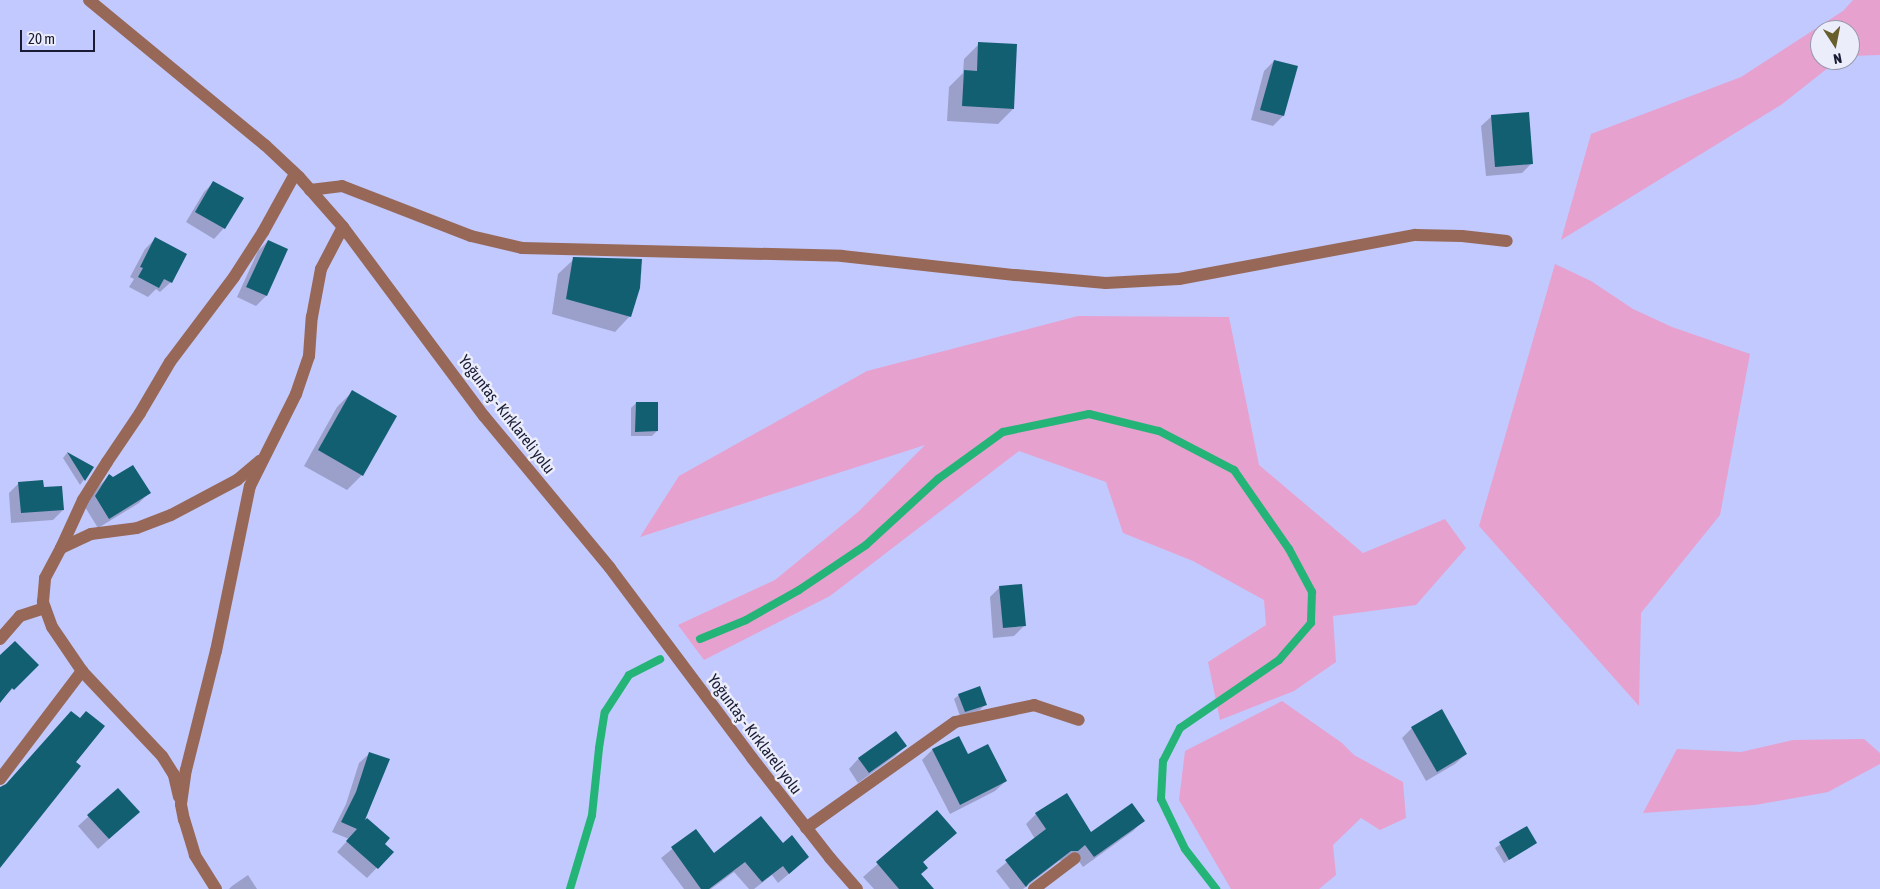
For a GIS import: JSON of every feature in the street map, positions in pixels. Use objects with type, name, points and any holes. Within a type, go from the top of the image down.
[{"type":"street","name":"Yoğuntaş - Kırklareli yolu","points":[[89,0],[214,102],[295,174],[343,227],[484,416],[610,568],[806,828],[857,889]]},
{"type":"street","points":[[216,889],[195,855],[174,775],[162,756],[82,671],[52,627],[43,602],[45,578],[83,500],[106,462],[140,413],[170,362],[234,277],[263,232],[295,174]]},
{"type":"street","points":[[310,190],[342,186],[471,236],[522,248],[842,256],[1106,283],[1179,279],[1358,244],[1415,235],[1462,236],[1507,241]]},
{"type":"street","points":[[181,804],[195,731],[216,651],[250,486],[296,394],[309,356],[312,317],[321,270],[343,227]]},
{"type":"street","points":[[61,548],[91,534],[137,528],[171,515],[237,480],[262,459]]},
{"type":"street","points":[[0,639],[20,616],[45,608]]},
{"type":"street","points":[[0,779],[82,671]]},
{"type":"street","points":[[806,828],[954,722],[1034,705],[1079,720]]},
{"type":"street","points":[[1034,889],[1075,858]]},
{"type":"shaded area","points":[[1853,0],[1880,0],[1880,55],[1860,56],[1860,20],[1829,20],[1843,11]]},
{"type":"shaded area","points":[[1810,32],[1810,70],[1825,70],[1781,105],[1561,240],[1591,134],[1741,77]]},
{"type":"shaded area","points":[[1555,264],[1591,281],[1633,309],[1672,327],[1750,354],[1720,515],[1641,613],[1639,706],[1479,526]]},
{"type":"shaded area","points":[[1078,316],[1229,317],[1259,465],[1363,553],[1445,519],[1466,548],[1416,605],[1333,616],[1336,662],[1294,691],[1220,720],[1208,662],[1266,625],[1264,600],[1193,561],[1123,533],[1106,482],[1019,451],[830,596],[704,660],[678,625],[775,580],[858,512],[925,445],[640,537],[679,476],[867,371]]},
{"type":"shaded area","points":[[1282,701],[1342,743],[1354,755],[1403,782],[1406,818],[1380,830],[1361,818],[1333,845],[1336,875],[1319,889],[1231,889],[1179,800],[1185,751]]},
{"type":"shaded area","points":[[1864,739],[1880,753],[1880,764],[1828,792],[1755,805],[1643,813],[1677,749],[1741,752],[1793,740]]},
{"type":"building","points":[[978,42],[1017,44],[1014,109],[962,106],[964,70],[977,71]]},
{"type":"building","points":[[1274,60],[1298,66],[1284,116],[1260,110]]},
{"type":"building","points":[[1529,112],[1533,164],[1495,167],[1491,115]]},
{"type":"building","points":[[213,181],[244,198],[225,229],[195,212]]},
{"type":"building","points":[[155,237],[187,254],[172,283],[164,279],[159,288],[138,277],[143,268],[140,267]]},
{"type":"building","points":[[268,240],[288,249],[267,296],[246,287]]},
{"type":"building","points":[[573,257],[642,259],[640,288],[631,317],[566,299]]},
{"type":"building","points":[[352,390],[397,416],[363,476],[318,450]]},
{"type":"building","points":[[636,402],[658,402],[658,431],[635,432]]},
{"type":"building","points":[[67,452],[94,467],[85,481]]},
{"type":"building","points":[[133,465],[151,493],[109,519],[95,496],[109,474],[113,477]]},
{"type":"building","points":[[43,480],[44,487],[62,486],[64,510],[21,513],[18,482]]},
{"type":"building","points":[[1022,584],[1026,626],[1003,628],[999,586]]},
{"type":"building","points":[[15,641],[39,665],[14,690],[12,688],[0,703],[0,655]]},
{"type":"building","points":[[980,686],[987,705],[965,712],[958,694]]},
{"type":"building","points":[[1442,709],[1467,754],[1437,772],[1411,727]]},
{"type":"building","points":[[71,711],[80,718],[86,711],[105,726],[76,762],[81,766],[0,868],[0,787],[6,784]]},
{"type":"building","points":[[896,731],[907,746],[869,773],[858,758]]},
{"type":"building","points":[[959,736],[968,754],[988,744],[1007,781],[960,805],[932,749]]},
{"type":"building","points":[[369,752],[390,759],[365,820],[367,818],[390,838],[385,844],[394,852],[378,869],[346,841],[357,829],[341,822],[356,792]]},
{"type":"building","points":[[118,788],[140,812],[109,839],[87,815]]},
{"type":"building","points":[[1067,793],[1091,832],[1132,803],[1145,821],[1094,857],[1085,845],[1078,851],[1071,851],[1026,887],[1005,860],[1046,829],[1035,813]]},
{"type":"building","points":[[937,810],[957,833],[923,862],[928,868],[921,874],[934,889],[899,889],[876,862]]},
{"type":"building","points":[[761,816],[783,843],[792,835],[809,857],[789,874],[783,866],[762,882],[745,862],[709,889],[701,889],[671,847],[696,829],[714,853]]},
{"type":"building","points":[[1527,826],[1537,843],[1509,860],[1499,842]]},
{"type":"waterway","points":[[700,639],[746,620],[799,590],[866,545],[938,479],[1003,432],[1089,414],[1159,431],[1234,470],[1289,549],[1312,592],[1311,623],[1279,660],[1180,728],[1163,761],[1161,799],[1185,849],[1216,889]]},
{"type":"waterway","points":[[570,889],[592,815],[605,712],[629,675],[660,659]]}]
